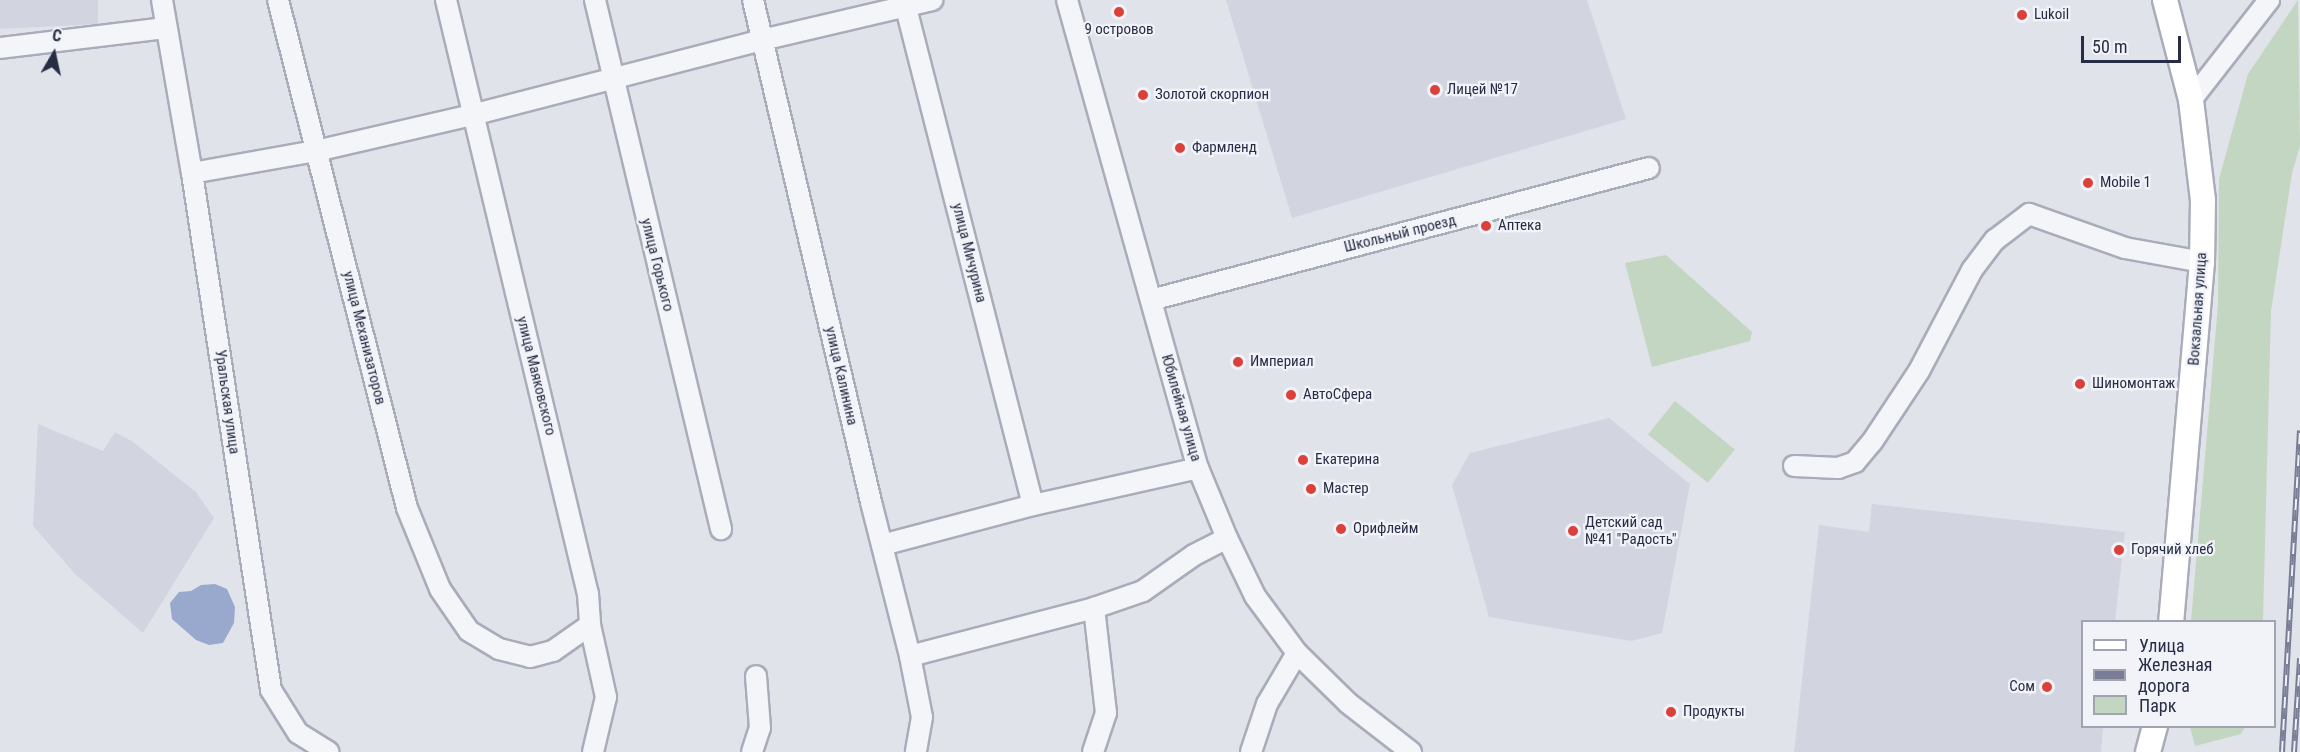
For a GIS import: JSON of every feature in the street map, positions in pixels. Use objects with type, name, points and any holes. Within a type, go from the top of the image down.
[{"type":"main road","name":"Вокзальная улица","points":[[2165,0],[2192,100],[2203,200],[2202,262],[2171,620]]},
{"type":"main road","points":[[2148,752],[2154,728]]},
{"type":"street","name":"Уральская улица","points":[[162,0],[192,173],[271,690],[298,733],[329,752]]},
{"type":"street","name":"улица Механизаторов","points":[[278,0],[406,508],[440,589],[469,631],[499,649],[530,657],[553,651],[590,625]]},
{"type":"street","name":"улица Маяковского","points":[[446,0],[581,560],[590,625],[606,697],[593,752]]},
{"type":"street","name":"улица Горького","points":[[596,0],[612,78],[722,529]]},
{"type":"street","name":"улица Калинина","points":[[753,0],[910,656],[922,717],[916,752]]},
{"type":"street","points":[[192,173],[316,151],[472,115],[905,3],[932,0]]},
{"type":"street","name":"Юбилейная улица","points":[[1067,0],[1198,468],[1227,538],[1255,596],[1298,654],[1348,703],[1411,752]]},
{"type":"street","points":[[2192,100],[2269,0]]},
{"type":"street","name":"улица Мичурина","points":[[905,3],[1033,505]]},
{"type":"street","points":[[0,48],[166,28]]},
{"type":"street","name":"Школьный проезд","points":[[1151,300],[1649,168]]},
{"type":"street","points":[[1794,466],[1838,468],[1855,462],[1872,442],[1919,370],[1972,270],[1995,240],[2029,214],[2125,248],[2202,262]]},
{"type":"street","points":[[882,545],[1033,505],[1198,468]]},
{"type":"street","points":[[910,656],[1094,608],[1143,591],[1194,555],[1227,538]]},
{"type":"street","points":[[1093,752],[1106,712],[1094,608]]},
{"type":"street","points":[[1251,752],[1267,704],[1298,654]]},
{"type":"street","points":[[752,752],[760,728],[756,676]]},
{"type":"shaded area","points":[[0,0],[98,0],[98,24],[0,29]]},
{"type":"shaded area","name":"Лицей №17","points":[[1226,0],[1587,0],[1626,119],[1292,218]]},
{"type":"shaded area","name":"Детский сад №41 \"Радость\"","points":[[1609,418],[1690,484],[1662,633],[1631,641],[1489,617],[1452,485],[1470,453]]},
{"type":"shaded area","points":[[38,424],[103,451],[115,432],[133,442],[196,492],[214,518],[143,633],[75,574],[33,526]]},
{"type":"shaded area","points":[[1872,504],[2125,532],[2115,620],[2081,620],[2081,728],[2103,728],[2101,752],[1794,752],[1819,525],[1869,532]]},
{"type":"green space","points":[[2298,0],[2300,146],[2292,173],[2271,311],[2263,620],[2191,620],[2218,304],[2219,179],[2248,74]]},
{"type":"green space","points":[[1666,255],[1752,332],[1750,341],[1652,367],[1625,263]]},
{"type":"green space","points":[[1675,401],[1735,449],[1708,483],[1648,434]]},
{"type":"green space","points":[[2190,728],[2244,728],[2241,734],[2195,746]]},
{"type":"water","points":[[215,584],[227,589],[235,607],[234,623],[223,643],[209,645],[196,640],[172,619],[170,603],[179,592],[191,591],[201,585]]},
{"type":"railway","points":[[2282,752],[2300,431]]},
{"type":"railway","points":[[2294,752],[2300,658]]},
{"type":"place","name":"9 островов","points":[[1119,12]]},
{"type":"place","name":"Lukoil","points":[[2022,15]]},
{"type":"place","name":"Лицей №17","points":[[1435,90]]},
{"type":"place","name":"Золотой скорпион","points":[[1143,95]]},
{"type":"place","name":"Фармленд","points":[[1180,148]]},
{"type":"place","name":"Mobile 1","points":[[2088,183]]},
{"type":"place","name":"Аптека","points":[[1486,226]]},
{"type":"place","name":"Империал","points":[[1238,362]]},
{"type":"place","name":"Шиномонтаж","points":[[2080,384]]},
{"type":"place","name":"АвтоСфера","points":[[1291,395]]},
{"type":"place","name":"Екатерина","points":[[1303,460]]},
{"type":"place","name":"Мастер","points":[[1311,489]]},
{"type":"place","name":"Орифлейм","points":[[1341,529]]},
{"type":"place","name":"Детский сад №41 \"Радость\"","points":[[1573,531]]},
{"type":"place","name":"Горячий хлеб","points":[[2119,550]]},
{"type":"place","name":"Сом","points":[[2047,687]]},
{"type":"place","name":"Продукты","points":[[1671,712]]}]
